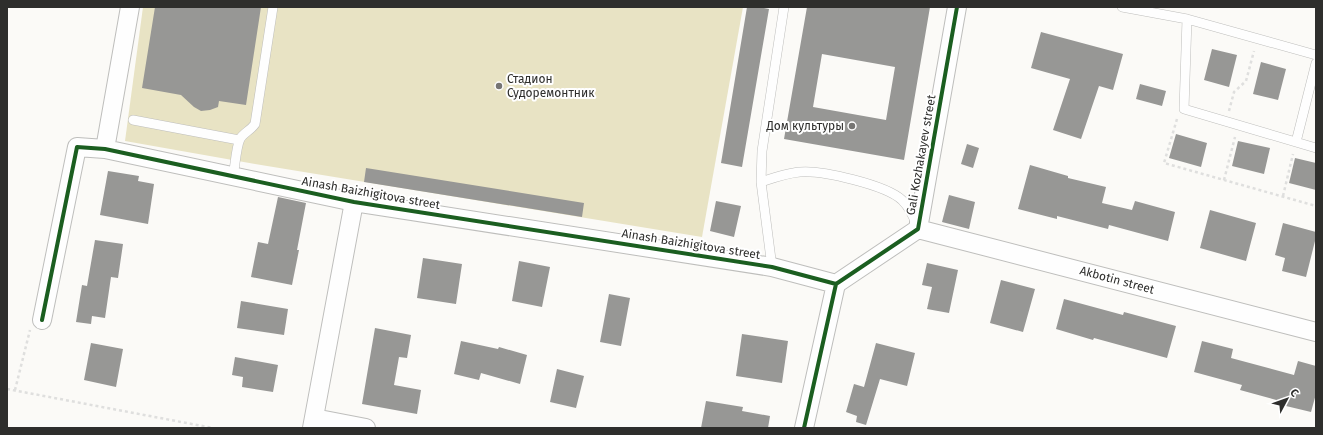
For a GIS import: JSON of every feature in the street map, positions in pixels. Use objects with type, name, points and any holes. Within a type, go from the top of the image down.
[{"type":"street","points":[[105,149],[130,7]]},
{"type":"street","name":"Gali Kozhakayev street","points":[[836,284],[918,229],[957,7]]},
{"type":"street","name":"Ainash Baizhigitova street","points":[[42,320],[77,147],[105,149],[354,202],[772,267],[836,284]]},
{"type":"street","name":"Ainash Baizhigitova street","points":[[354,202],[313,423],[366,428]]},
{"type":"street","name":"Akbotin street","points":[[918,229],[1316,332]]},
{"type":"street","points":[[804,428],[836,284]]},
{"type":"lane","points":[[233,177],[239,140],[244,134],[251,130],[255,124],[273,7]]},
{"type":"lane","points":[[772,267],[761,182],[762,151],[784,7]]},
{"type":"lane","points":[[1122,7],[1187,19],[1316,55]]},
{"type":"lane","points":[[1187,19],[1184,109],[1316,148]]},
{"type":"lane","points":[[1296,142],[1316,63]]},
{"type":"lane","points":[[133,120],[239,140]]},
{"type":"lane","points":[[761,182],[801,172],[840,176],[877,187],[901,199],[912,212],[918,229]]},
{"type":"path","points":[[1226,122],[1234,92],[1246,81],[1257,39]]},
{"type":"path","points":[[1184,109],[1177,118],[1164,163],[1316,206]]},
{"type":"path","points":[[1224,180],[1238,125]]},
{"type":"path","points":[[1283,196],[1296,142]]},
{"type":"path","points":[[15,390],[30,327],[42,320]]},
{"type":"path","points":[[7,389],[213,428]]},
{"type":"shaded area","name":"Стадион Судоремонтник","points":[[143,7],[743,7],[702,237],[255,164],[125,141]]},
{"type":"building","points":[[155,7],[261,7],[246,105],[219,101],[218,107],[201,111],[194,107],[181,95],[142,88]]},
{"type":"building","points":[[747,7],[764,7],[769,9],[742,167],[721,163]]},
{"type":"building","points":[[807,7],[930,7],[904,160],[784,139]],"holes":[[[822,54],[895,67],[886,120],[813,107]]]},
{"type":"building","points":[[1041,32],[1123,54],[1113,90],[1099,86],[1081,139],[1053,130],[1070,79],[1031,68]]},
{"type":"building","points":[[1212,49],[1237,55],[1229,87],[1204,80]]},
{"type":"building","points":[[1261,62],[1286,69],[1278,100],[1253,94]]},
{"type":"building","points":[[1140,84],[1166,91],[1162,106],[1136,99]]},
{"type":"building","points":[[1176,134],[1207,143],[1201,167],[1169,158]]},
{"type":"building","points":[[1238,141],[1270,148],[1264,174],[1232,166]]},
{"type":"building","points":[[967,144],[979,148],[973,168],[961,164]]},
{"type":"building","points":[[1295,158],[1316,163],[1316,190],[1289,183]]},
{"type":"building","points":[[1030,165],[1068,176],[1068,178],[1106,187],[1102,203],[1132,210],[1135,201],[1175,212],[1168,241],[1109,225],[1108,229],[1057,216],[1057,219],[1018,209]]},
{"type":"building","points":[[366,168],[584,203],[582,217],[364,182]]},
{"type":"building","points":[[108,171],[139,176],[138,181],[154,184],[148,224],[100,215]]},
{"type":"building","points":[[949,195],[975,202],[969,229],[942,222]]},
{"type":"building","points":[[278,197],[306,203],[292,285],[251,277],[258,242],[268,244]]},
{"type":"building","points":[[716,201],[741,206],[734,237],[710,231]]},
{"type":"building","points":[[1210,210],[1256,223],[1246,261],[1200,248]]},
{"type":"building","points":[[1283,223],[1316,232],[1306,277],[1282,271],[1285,258],[1275,255]]},
{"type":"building","points":[[95,240],[123,244],[118,278],[111,277],[105,318],[92,316],[91,324],[76,322],[82,285],[87,286]]},
{"type":"building","points":[[423,258],[462,264],[456,304],[417,298]]},
{"type":"building","points":[[519,261],[550,267],[542,307],[512,301]]},
{"type":"building","points":[[927,263],[958,270],[949,313],[927,309],[932,287],[922,285]]},
{"type":"building","points":[[1001,280],[1035,289],[1023,332],[990,323]]},
{"type":"building","points":[[609,294],[630,298],[621,346],[600,342]]},
{"type":"building","points":[[1064,299],[1123,315],[1124,312],[1176,326],[1167,358],[1094,338],[1093,340],[1056,329]]},
{"type":"building","points":[[241,301],[288,309],[284,335],[237,328]]},
{"type":"building","points":[[375,328],[411,335],[407,358],[399,357],[394,385],[421,390],[417,414],[362,404]]},
{"type":"building","points":[[742,334],[788,341],[782,383],[736,376]]},
{"type":"building","points":[[461,341],[498,349],[499,347],[527,355],[520,384],[481,373],[479,380],[454,374]]},
{"type":"building","points":[[1202,341],[1233,349],[1231,358],[1294,375],[1298,361],[1316,366],[1316,394],[1311,412],[1286,406],[1287,403],[1240,390],[1242,385],[1194,372]]},
{"type":"building","points":[[91,343],[123,349],[116,387],[84,380]]},
{"type":"building","points":[[876,343],[915,353],[907,386],[880,379],[866,425],[856,422],[857,416],[846,412],[854,384],[864,387]]},
{"type":"building","points":[[235,357],[278,365],[273,392],[242,387],[243,377],[232,375]]},
{"type":"building","points":[[557,369],[584,376],[576,408],[550,402]]},
{"type":"building","points":[[706,401],[743,407],[742,411],[770,416],[768,428],[701,428]]},
{"type":"cycle path","points":[[804,428],[836,284],[918,229],[957,7]]},
{"type":"cycle path","points":[[42,320],[77,147],[105,149],[354,202],[772,267],[836,284]]},
{"type":"place","name":"Стадион Судоремонтник","points":[[499,86]]},
{"type":"place","name":"Дом культуры","points":[[852,126]]}]
